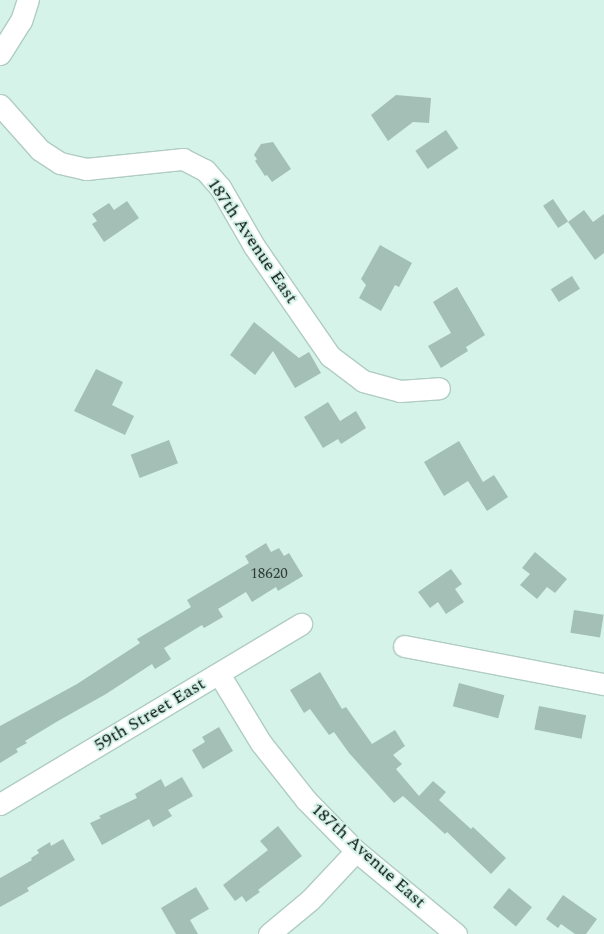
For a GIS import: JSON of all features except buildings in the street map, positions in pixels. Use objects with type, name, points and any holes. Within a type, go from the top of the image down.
[{"type":"street","points":[[0,54],[21,21],[28,0]]},
{"type":"street","name":"187th Avenue East","points":[[0,105],[40,150],[60,163],[86,169],[183,159],[205,170],[220,187],[254,246],[330,356],[363,381],[400,391],[439,388]]},
{"type":"street","name":"59th Street East","points":[[0,804],[301,624]]},
{"type":"street","points":[[404,646],[604,684]]},
{"type":"street","name":"187th Avenue East","points":[[219,674],[242,714],[283,772],[306,800],[356,851],[456,934]]},
{"type":"street","points":[[269,934],[310,900],[356,851]]}]
